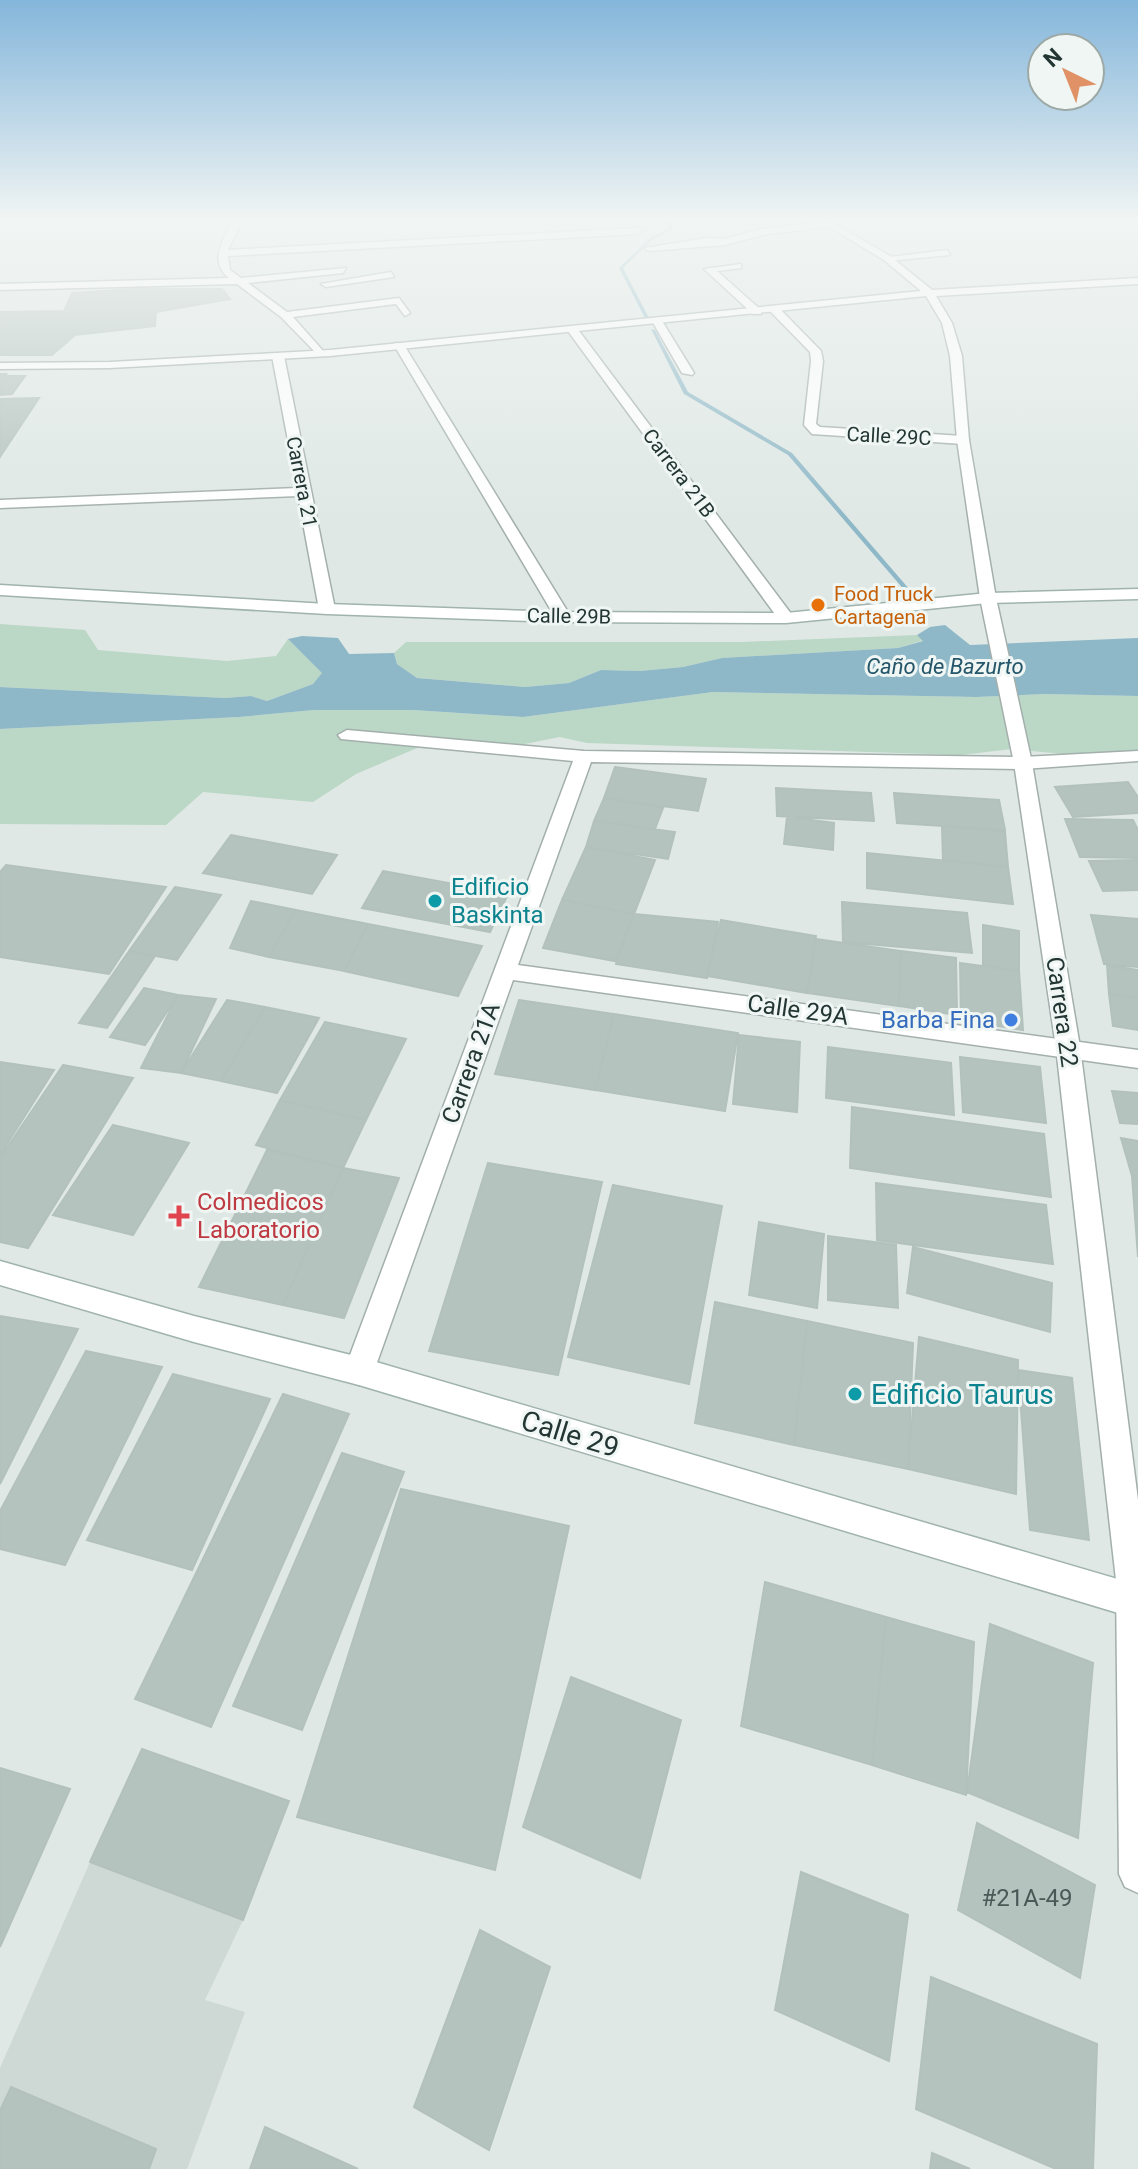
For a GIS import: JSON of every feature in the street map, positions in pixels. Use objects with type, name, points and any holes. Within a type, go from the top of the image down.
[{"type":"street","points":[[290,320],[318,352]]},
{"type":"street","points":[[0,366],[278,356],[666,320]]},
{"type":"street","name":"Calle 29C","points":[[785,320],[815,351],[817,361],[810,425],[816,431],[963,440]]},
{"type":"street","name":"Carrera 22","points":[[945,320],[956,356],[963,440],[988,598],[1021,755],[1068,1047],[1136,1601],[1138,1874]]},
{"type":"street","points":[[657,321],[688,373]]},
{"type":"street","name":"Carrera 21B","points":[[572,329],[786,618]]},
{"type":"street","points":[[399,345],[563,617]]},
{"type":"street","name":"Carrera 21","points":[[278,356],[327,609]]},
{"type":"street","points":[[0,504],[304,492]]},
{"type":"street","name":"Calle 29B","points":[[0,590],[327,609],[563,617],[786,618],[988,598],[1138,594]]},
{"type":"street","points":[[347,735],[584,756],[1138,756]]},
{"type":"street","name":"Carrera 21A","points":[[359,1371],[584,756]]},
{"type":"street","name":"Calle 29A","points":[[504,971],[1138,1059]]},
{"type":"street","name":"Calle 29","points":[[0,1273],[194,1329],[359,1371],[1136,1601]]},
{"type":"shaded area","points":[[90,1862],[243,1920],[205,2000],[245,2012],[187,2169],[0,2169],[0,2068]]},
{"type":"green space","points":[[0,624],[85,630],[98,650],[227,661],[276,656],[288,639],[323,673],[313,684],[267,701],[251,696],[225,698],[0,687]]},
{"type":"green space","points":[[917,635],[924,640],[898,648],[722,658],[683,667],[640,671],[601,670],[569,683],[525,687],[417,678],[397,664],[394,653],[406,642],[742,642]]},
{"type":"green space","points":[[713,692],[976,697],[1045,694],[1138,696],[1138,750],[1063,754],[1012,749],[961,755],[587,743],[560,737],[494,750],[417,748],[356,774],[313,802],[203,792],[166,825],[0,824],[0,729],[239,717],[314,710],[413,710],[523,717]]},
{"type":"water","name":"Caño de Bazurto","points":[[945,625],[970,645],[1138,638],[1138,696],[1045,694],[976,697],[713,692],[523,717],[413,710],[314,710],[239,717],[0,729],[0,687],[225,698],[251,696],[267,701],[313,684],[322,673],[288,639],[302,636],[338,638],[349,654],[394,653],[397,664],[417,678],[525,687],[569,683],[601,670],[640,671],[683,667],[722,658],[898,648],[923,641],[917,635],[930,627]]},
{"type":"building","points":[[0,320],[155,320],[155,326],[75,335],[52,355],[0,355]]},
{"type":"building","points":[[0,374],[25,376],[12,394],[0,395]]},
{"type":"building","points":[[39,398],[0,457],[0,399]]},
{"type":"building","points":[[615,767],[706,779],[698,811],[604,798]]},
{"type":"building","points":[[1128,782],[1138,797],[1138,813],[1073,817],[1055,787]]},
{"type":"building","points":[[776,788],[871,793],[874,821],[777,816]]},
{"type":"building","points":[[894,793],[999,800],[1005,830],[897,823]]},
{"type":"building","points":[[604,798],[663,808],[655,829],[594,821]]},
{"type":"building","points":[[787,817],[834,823],[833,850],[784,844]]},
{"type":"building","points":[[1065,819],[1133,820],[1138,830],[1138,858],[1080,857]]},
{"type":"building","points":[[594,821],[675,832],[668,859],[586,847]]},
{"type":"building","points":[[942,826],[1005,832],[1008,867],[943,860]]},
{"type":"building","points":[[231,835],[337,855],[312,894],[203,873]]},
{"type":"building","points":[[586,847],[655,860],[634,914],[562,900]]},
{"type":"building","points":[[867,853],[1008,867],[1013,904],[867,888]]},
{"type":"building","points":[[1138,860],[1138,890],[1103,891],[1089,861]]},
{"type":"building","points":[[6,865],[166,887],[109,974],[0,957],[0,872]]},
{"type":"building","name":"Edificio Baskinta","points":[[383,871],[508,894],[490,932],[362,908]]},
{"type":"building","points":[[175,887],[221,895],[177,960],[129,951]]},
{"type":"building","points":[[562,900],[634,914],[615,961],[543,948]]},
{"type":"building","points":[[251,901],[296,910],[269,957],[230,948]]},
{"type":"building","points":[[842,902],[967,913],[972,953],[843,942]]},
{"type":"building","points":[[296,910],[368,924],[344,971],[269,957]]},
{"type":"building","points":[[634,914],[718,922],[707,978],[616,964]]},
{"type":"building","points":[[1091,915],[1138,919],[1138,967],[1104,964]]},
{"type":"building","points":[[721,920],[816,936],[807,993],[707,976]]},
{"type":"building","points":[[368,924],[482,946],[458,996],[344,971]]},
{"type":"building","points":[[983,925],[1019,931],[1019,971],[983,965]]},
{"type":"building","points":[[816,939],[901,951],[899,1006],[807,993]]},
{"type":"building","points":[[129,951],[155,956],[107,1028],[79,1023]]},
{"type":"building","points":[[901,951],[956,958],[957,1015],[899,1006]]},
{"type":"building","points":[[960,963],[1019,971],[1023,1030],[961,1020]]},
{"type":"building","points":[[1107,965],[1138,970],[1138,998],[1109,994]]},
{"type":"building","points":[[144,988],[178,995],[145,1045],[110,1037]]},
{"type":"building","points":[[1109,994],[1138,998],[1138,1030],[1113,1026]]},
{"type":"building","points":[[178,995],[216,999],[181,1073],[141,1068]]},
{"type":"building","points":[[227,1000],[265,1007],[221,1081],[181,1073]]},
{"type":"building","points":[[519,1000],[614,1014],[595,1090],[495,1074]]},
{"type":"building","points":[[265,1007],[319,1018],[277,1093],[221,1081]]},
{"type":"building","points":[[614,1014],[738,1033],[725,1111],[595,1090]]},
{"type":"building","points":[[325,1022],[406,1039],[366,1120],[280,1100]]},
{"type":"building","points":[[739,1035],[800,1042],[797,1112],[733,1104]]},
{"type":"building","points":[[828,1047],[951,1063],[954,1115],[826,1098]]},
{"type":"building","points":[[960,1057],[1040,1067],[1046,1123],[963,1112]]},
{"type":"building","points":[[0,1062],[54,1070],[0,1155]]},
{"type":"building","points":[[63,1065],[133,1078],[28,1248],[0,1242],[0,1158]]},
{"type":"building","points":[[1112,1091],[1138,1093],[1138,1124],[1120,1123]]},
{"type":"building","points":[[280,1100],[366,1120],[343,1168],[256,1145]]},
{"type":"building","points":[[852,1107],[1044,1134],[1051,1197],[850,1168]]},
{"type":"building","points":[[113,1125],[189,1143],[133,1235],[53,1215]]},
{"type":"building","points":[[1121,1138],[1138,1141],[1138,1176],[1132,1176]]},
{"type":"building","points":[[267,1150],[343,1168],[283,1305],[199,1287]]},
{"type":"building","points":[[488,1163],[602,1182],[558,1375],[429,1351]]},
{"type":"building","points":[[343,1168],[399,1178],[344,1318],[283,1305]]},
{"type":"building","points":[[1132,1176],[1138,1177],[1138,1257]]},
{"type":"building","points":[[876,1183],[1046,1205],[1053,1264],[877,1240]]},
{"type":"building","points":[[613,1185],[722,1206],[689,1384],[568,1357]]},
{"type":"building","points":[[759,1222],[824,1234],[817,1308],[749,1295]]},
{"type":"building","points":[[828,1236],[896,1245],[898,1308],[828,1300]]},
{"type":"building","points":[[913,1247],[1052,1283],[1050,1332],[907,1293]]},
{"type":"building","points":[[715,1302],[807,1321],[794,1445],[695,1423]]},
{"type":"building","points":[[0,1316],[78,1329],[0,1484]]},
{"type":"building","name":"Edificio Taurus","points":[[807,1321],[913,1343],[908,1469],[794,1445]]},
{"type":"building","points":[[919,1337],[1018,1360],[1016,1494],[908,1469]]},
{"type":"building","points":[[86,1351],[162,1367],[65,1565],[0,1549],[0,1511]]},
{"type":"building","points":[[1018,1370],[1072,1378],[1089,1540],[1030,1530]]},
{"type":"building","points":[[173,1374],[270,1399],[192,1570],[87,1540]]},
{"type":"building","points":[[283,1394],[349,1414],[211,1727],[135,1699]]},
{"type":"building","points":[[342,1453],[404,1472],[302,1730],[233,1706]]},
{"type":"building","points":[[401,1489],[569,1526],[495,1870],[297,1817]]},
{"type":"building","points":[[765,1582],[886,1617],[872,1765],[741,1726]]},
{"type":"building","points":[[886,1617],[974,1642],[966,1795],[872,1765]]},
{"type":"building","points":[[990,1624],[1093,1663],[1078,1838],[967,1792]]},
{"type":"building","points":[[571,1677],[681,1720],[640,1878],[523,1827]]},
{"type":"building","points":[[142,1749],[289,1801],[243,1920],[90,1862]]},
{"type":"building","points":[[0,1768],[70,1789],[0,1947]]},
{"type":"building","points":[[977,1823],[1095,1885],[1080,1978],[958,1910]]},
{"type":"building","points":[[801,1872],[908,1915],[889,2061],[775,2010]]},
{"type":"building","points":[[480,1930],[550,1967],[489,2150],[414,2107]]},
{"type":"building","points":[[931,1977],[1097,2044],[1093,2169],[1056,2169],[916,2109]]},
{"type":"building","points":[[11,2087],[156,2149],[149,2169],[0,2169],[0,2111]]},
{"type":"building","points":[[265,2127],[358,2169],[250,2169]]},
{"type":"building","points":[[932,2153],[970,2169],[930,2169]]},
{"type":"waterway","points":[[653,330],[686,393],[790,454],[908,591]]},
{"type":"place","name":"Food Truck Cartagena","points":[[818,605]]},
{"type":"place","name":"Edificio Baskinta","points":[[435,901]]},
{"type":"place","name":"Barba Fina","points":[[1011,1020]]},
{"type":"place","name":"Colmedicos Laboratorio","points":[[179,1216]]},
{"type":"place","name":"Edificio Taurus","points":[[855,1394]]}]
